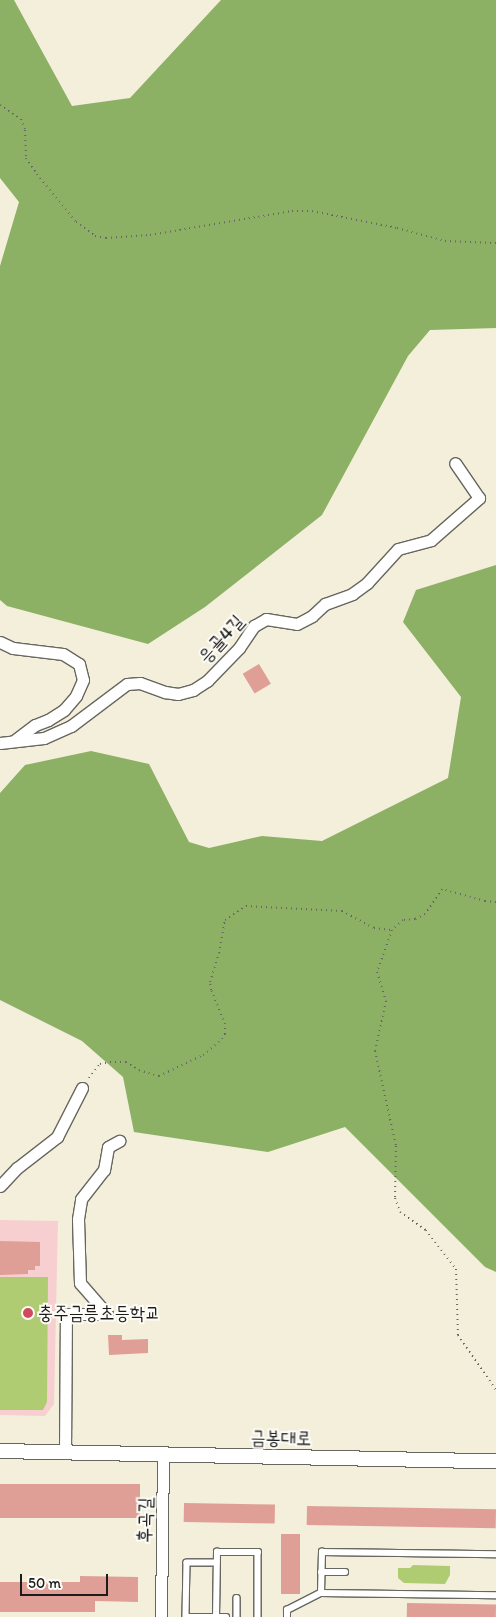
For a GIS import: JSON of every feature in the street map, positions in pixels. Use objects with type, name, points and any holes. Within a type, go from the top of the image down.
[{"type":"street","name":"응골4길","points":[[0,743],[44,738],[72,726],[127,684],[140,683],[178,694],[192,690],[207,680],[239,648],[254,626],[266,619],[297,624],[312,616],[325,604],[352,594],[368,583],[398,549],[431,540],[479,498],[455,463]]},
{"type":"street","points":[[0,642],[13,648],[63,654],[79,664],[83,680],[76,696],[64,710],[48,720],[34,725],[12,742]]},
{"type":"street","points":[[0,1186],[16,1168],[57,1137],[82,1088]]},
{"type":"street","points":[[65,1452],[66,1314],[107,1314],[80,1283],[78,1219],[82,1199],[104,1170],[108,1147],[119,1141]]},
{"type":"street","name":"금봉대로","points":[[0,1451],[496,1461]]},
{"type":"street","name":"후곡길","points":[[161,1617],[163,1454]]},
{"type":"lane","points":[[216,1617],[217,1552],[258,1552],[258,1617]]},
{"type":"lane","points":[[321,1593],[322,1552],[496,1554]]},
{"type":"lane","points":[[217,1563],[187,1563],[186,1617],[226,1617]]},
{"type":"lane","points":[[321,1572],[345,1572]]},
{"type":"lane","points":[[287,1617],[287,1610],[321,1593],[496,1594]]},
{"type":"lane","points":[[236,1598],[237,1617]]},
{"type":"path","points":[[0,105],[21,119],[25,130],[26,158],[37,174],[76,222],[95,236],[106,238],[150,235],[292,211],[312,211],[397,228],[446,241],[496,244]]},
{"type":"path","points":[[496,902],[485,901],[442,889],[425,914],[415,919],[403,920],[392,930],[377,972],[386,1000],[375,1052],[396,1146],[395,1198],[400,1212],[426,1230],[456,1269],[458,1335],[496,1390]]},
{"type":"path","points":[[82,1088],[100,1064],[126,1062],[139,1070],[159,1076],[203,1055],[222,1039],[225,1034],[225,1024],[211,990],[210,982],[220,953],[225,920],[246,906],[342,911],[374,928],[392,930]]},
{"type":"shaded area","name":"충주금릉초등학교","points":[[0,1220],[58,1221],[54,1404],[45,1416],[0,1415]]},
{"type":"green space","points":[[0,0],[14,0],[72,106],[130,98],[221,0],[496,0],[496,328],[430,330],[408,356],[322,515],[205,607],[148,644],[7,606],[0,600],[0,266],[19,202],[0,178]]},
{"type":"green space","points":[[496,565],[496,1272],[485,1267],[345,1127],[268,1152],[134,1132],[123,1077],[82,1041],[0,1000],[0,793],[25,765],[91,751],[149,764],[189,842],[209,848],[262,836],[322,841],[448,778],[461,697],[403,622],[416,590]]},
{"type":"green space","points":[[0,1277],[48,1277],[47,1402],[43,1410],[0,1410]]},
{"type":"green space","points":[[413,1565],[450,1566],[450,1575],[445,1584],[404,1583],[398,1578],[398,1568],[410,1568]]},
{"type":"building","points":[[259,664],[271,684],[255,694],[243,674]]},
{"type":"building","points":[[0,1241],[40,1242],[40,1266],[35,1266],[35,1270],[28,1270],[28,1274],[0,1275]]},
{"type":"building","points":[[108,1335],[122,1335],[122,1340],[148,1339],[148,1353],[109,1355]]},
{"type":"building","points":[[0,1484],[140,1484],[140,1518],[0,1518]]},
{"type":"building","points":[[184,1503],[275,1505],[275,1524],[184,1522]]},
{"type":"building","points":[[307,1506],[496,1509],[496,1528],[307,1525]]},
{"type":"building","points":[[281,1534],[300,1534],[300,1594],[281,1594]]},
{"type":"building","points":[[80,1576],[138,1577],[138,1602],[95,1601],[95,1612],[0,1612],[0,1582],[80,1582]]},
{"type":"building","points":[[407,1603],[496,1605],[496,1617],[407,1617]]},
{"type":"place","name":"충주금릉초등학교","points":[[28,1313]]}]
